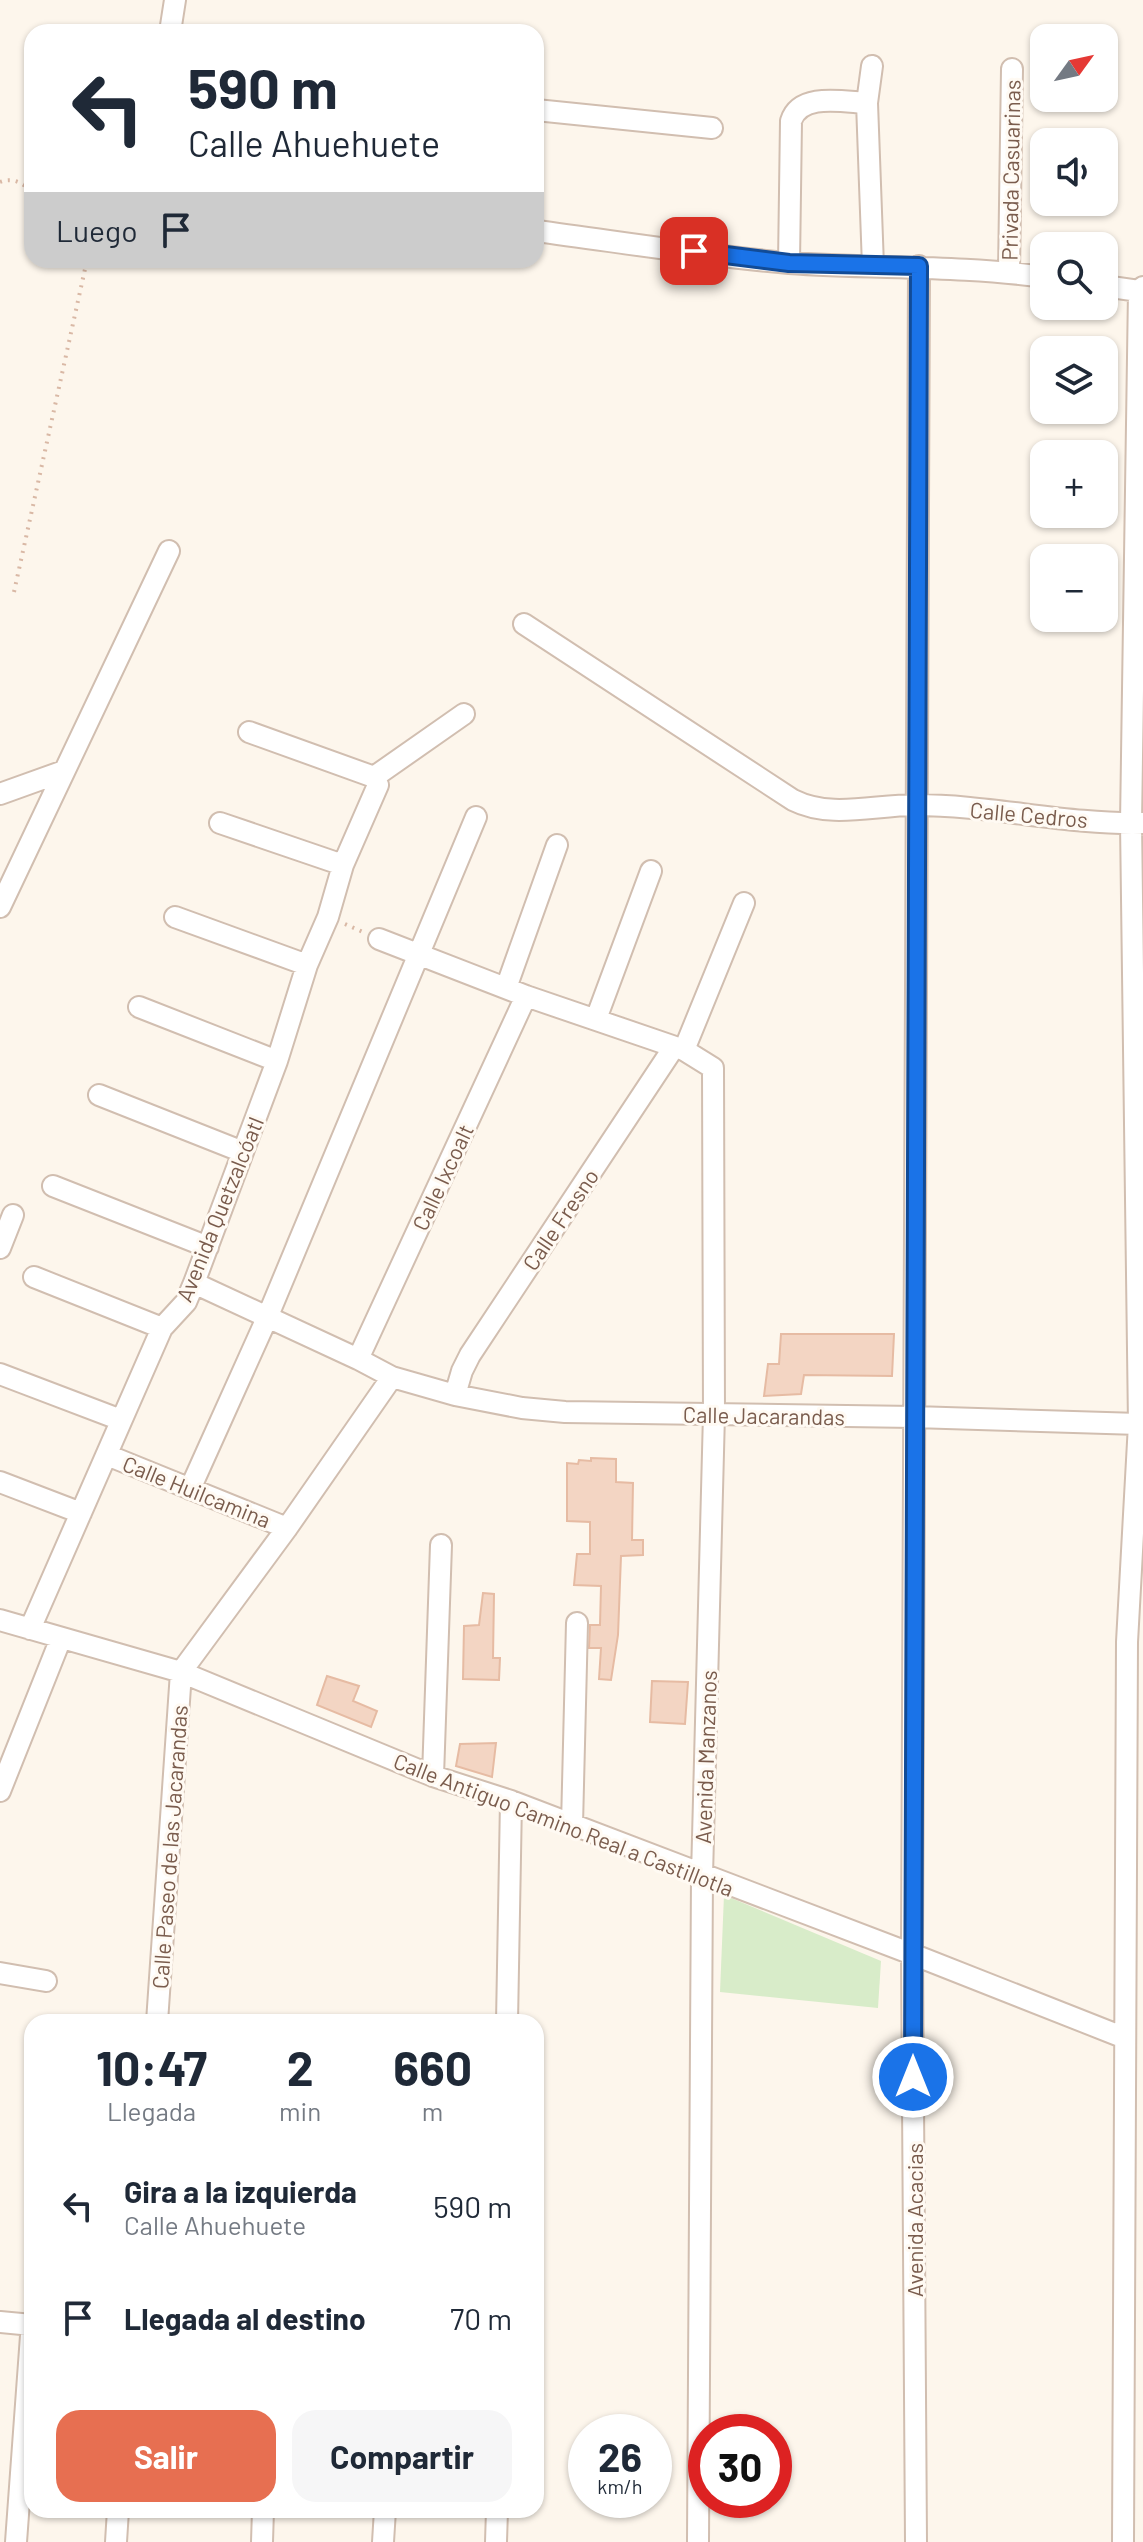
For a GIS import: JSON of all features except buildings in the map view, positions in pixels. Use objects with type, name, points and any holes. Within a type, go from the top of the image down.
[{"type":"street","points":[[171,24],[175,0]]},
{"type":"street","points":[[872,66],[867,103],[873,266]]},
{"type":"street","name":"Privada Casuarinas","points":[[1009,272],[1012,69]]},
{"type":"street","points":[[789,263],[793,113],[808,103],[867,103]]},
{"type":"street","points":[[544,111],[712,128]]},
{"type":"street","points":[[544,232],[789,263],[919,266],[1030,275]]},
{"type":"street","name":"Avenida Acacias","points":[[916,2542],[912,1954],[919,266]]},
{"type":"street","points":[[1118,287],[1141,289],[1137,823],[1139,1424],[1125,2038],[1123,2542]]},
{"type":"street","points":[[0,907],[169,551]]},
{"type":"street","name":"Calle Cedros","points":[[524,624],[809,808],[827,810],[916,805],[1137,823]]},
{"type":"street","points":[[249,732],[374,777],[464,714]]},
{"type":"street","points":[[0,794],[64,771]]},
{"type":"street","name":"Avenida Quetzalcóatl","points":[[30,1629],[162,1328],[186,1302],[194,1283],[277,1061],[343,865],[378,785],[374,777]]},
{"type":"street","points":[[190,1489],[267,1318],[476,817]]},
{"type":"street","points":[[220,823],[343,865]]},
{"type":"street","points":[[506,988],[557,845]]},
{"type":"street","points":[[596,1019],[651,871]]},
{"type":"street","name":"Calle Fresno","points":[[455,1395],[470,1355],[679,1049],[744,903]]},
{"type":"street","points":[[175,917],[307,965]]},
{"type":"street","points":[[379,939],[526,996],[679,1049]]},
{"type":"street","name":"Calle Ixcoalt","points":[[358,1359],[526,996]]},
{"type":"street","points":[[139,1007],[277,1061]]},
{"type":"street","name":"Avenida Manzanos","points":[[679,1049],[713,1068],[714,1414],[702,1876],[698,2542]]},
{"type":"street","points":[[99,1095],[243,1152]]},
{"type":"street","points":[[53,1186],[208,1247]]},
{"type":"street","points":[[0,1248],[13,1215]]},
{"type":"street","points":[[34,1277],[162,1328]]},
{"type":"street","name":"Calle Jacarandas","points":[[194,1283],[392,1377],[455,1395],[536,1410],[1139,1424]]},
{"type":"street","points":[[0,1374],[121,1420]]},
{"type":"street","points":[[181,1672],[287,1528],[392,1377]]},
{"type":"street","name":"Calle Huilcamina","points":[[107,1455],[287,1528]]},
{"type":"street","points":[[0,1482],[81,1513]]},
{"type":"street","points":[[433,1776],[441,1545]]},
{"type":"street","name":"Calle Antiguo Camino Real a Castillotla","points":[[0,1620],[181,1672],[433,1776],[511,1801],[1125,2038]]},
{"type":"street","points":[[572,1825],[577,1623]]},
{"type":"street","points":[[0,1791],[61,1638]]},
{"type":"street","name":"Calle Paseo de las Jacarandas","points":[[158,2014],[181,1672]]},
{"type":"street","points":[[507,2014],[511,1801]]},
{"type":"street","points":[[0,1973],[46,1981]]},
{"type":"street","points":[[0,2322],[24,2324]]},
{"type":"street","points":[[16,2542],[24,2433]]},
{"type":"street","points":[[116,2542],[118,2518]]},
{"type":"street","points":[[262,2542],[263,2518]]},
{"type":"street","points":[[383,2542],[384,2518]]},
{"type":"street","points":[[496,2542],[497,2518]]},
{"type":"path","points":[[0,182],[8,179],[24,184]]},
{"type":"path","points":[[14,592],[85,268]]},
{"type":"path","points":[[328,917],[379,939]]},
{"type":"green space","points":[[724,1895],[881,1961],[878,2008],[720,1992]]},
{"type":"route","points":[[694,251],[789,263],[919,266],[913,2077]]}]
